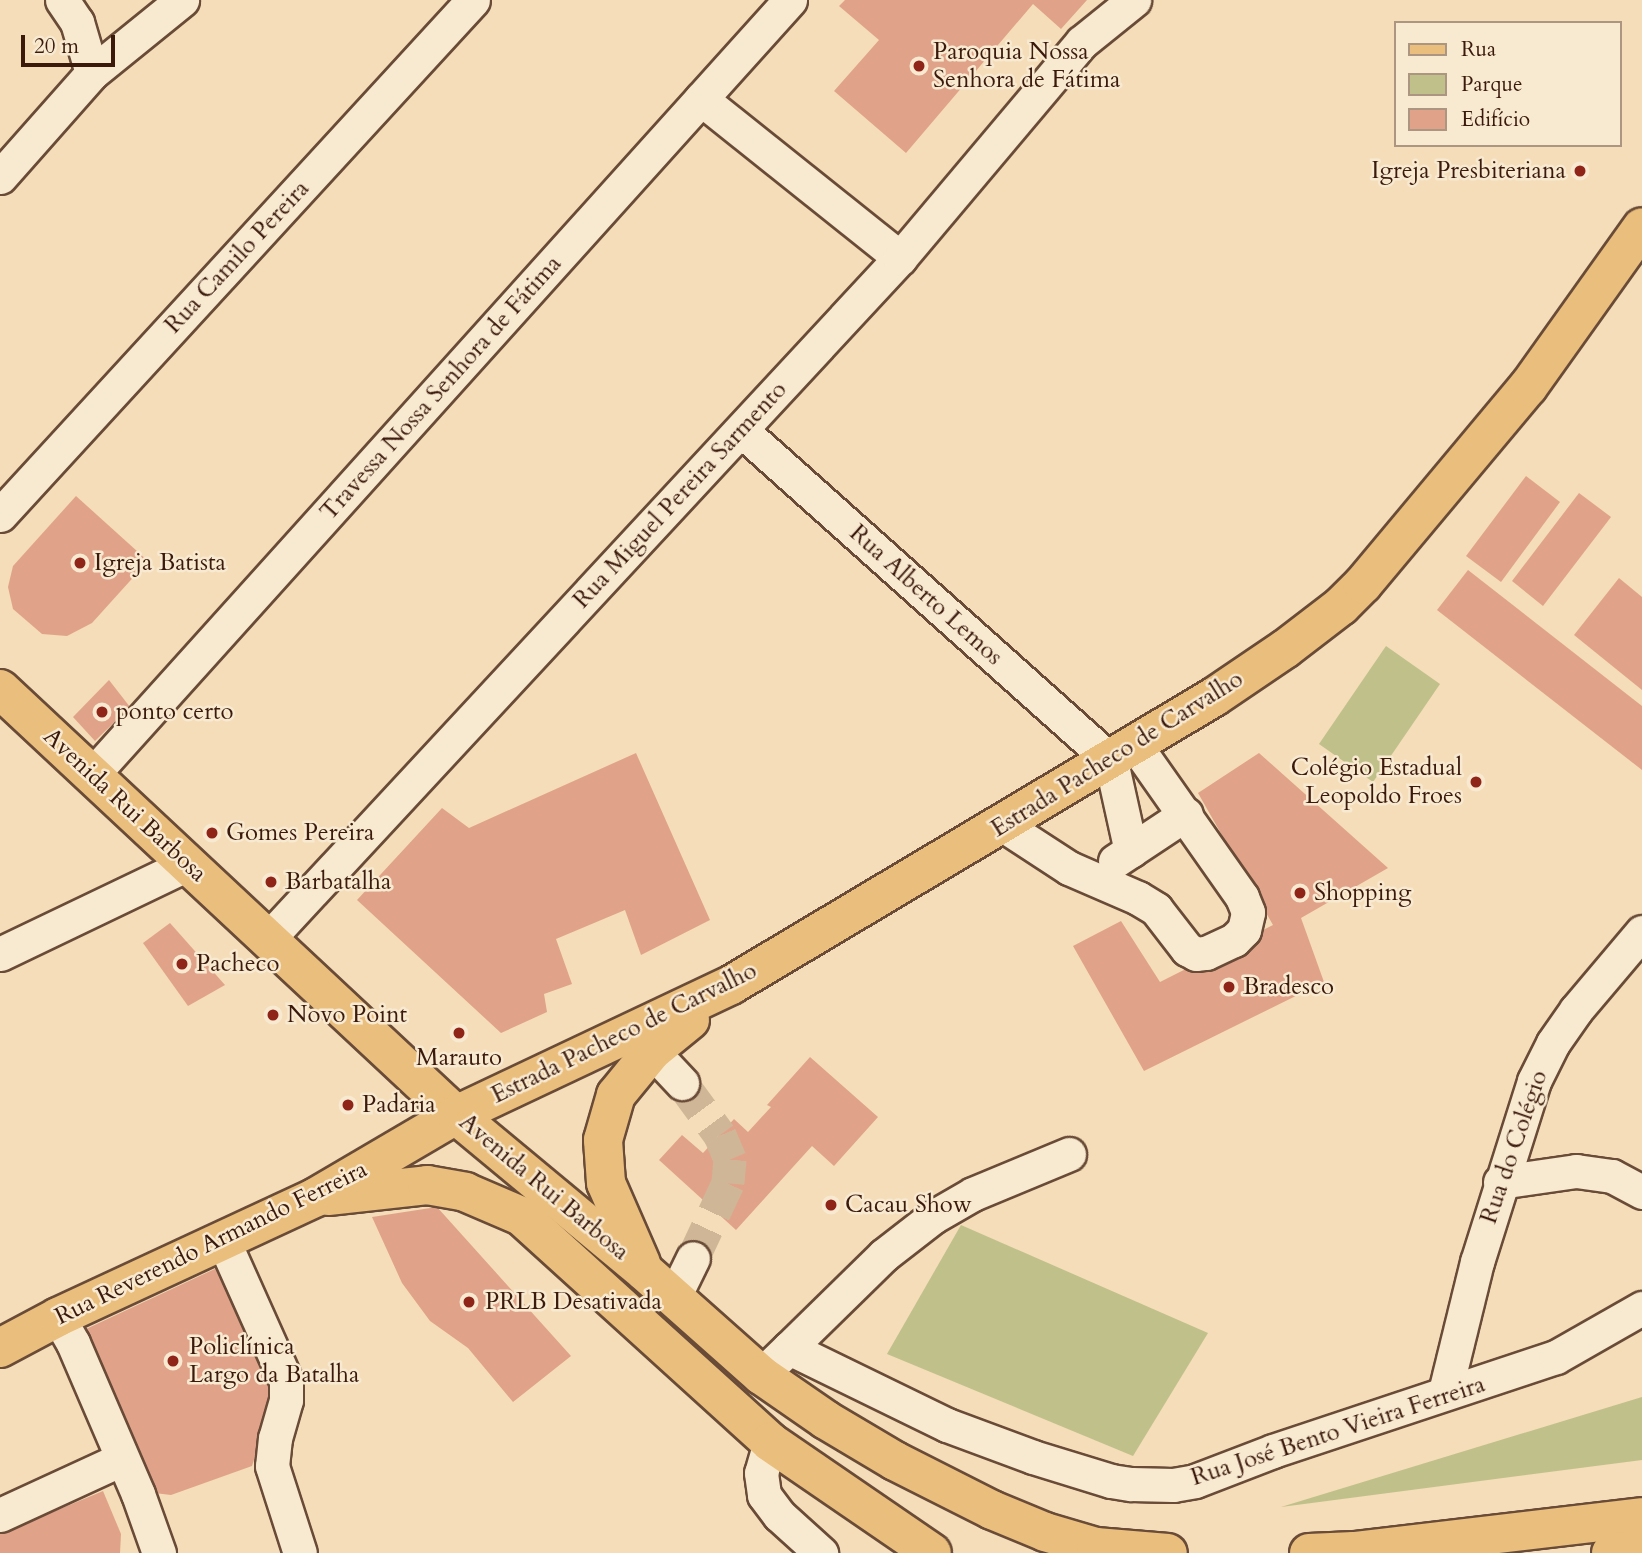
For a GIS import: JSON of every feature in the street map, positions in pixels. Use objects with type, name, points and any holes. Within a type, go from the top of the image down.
[{"type":"main road","name":"Estrada Pacheco de Carvalho","points":[[456,1115],[732,985],[1123,754],[1285,649],[1340,606],[1363,584],[1528,387],[1642,227]]},
{"type":"main road","name":"Avenida Rui Barbosa","points":[[0,689],[456,1115],[644,1270],[761,1375],[826,1420],[895,1461],[992,1510],[1045,1532],[1096,1547],[1168,1553]]},
{"type":"main road","points":[[644,1270],[606,1183],[603,1140],[616,1096],[652,1051],[732,985]]},
{"type":"main road","name":"Rua Reverendo Armando Ferreira","points":[[0,1348],[58,1317],[316,1197],[456,1115]]},
{"type":"main road","name":"Avenida Rui Barbosa","points":[[316,1197],[427,1185],[465,1192],[521,1216],[770,1441],[932,1553]]},
{"type":"main road","points":[[1309,1553],[1354,1551],[1642,1517]]},
{"type":"main road","points":[[1611,1553],[1642,1550]]},
{"type":"street","points":[[62,0],[77,22],[92,73]]},
{"type":"street","points":[[0,177],[92,73],[182,0]]},
{"type":"street","name":"Rua Camilo Pereira","points":[[0,515],[474,0]]},
{"type":"street","name":"Travessa Nossa Senhora de Fátima","points":[[92,775],[790,0]]},
{"type":"street","name":"Rua Miguel Pereira Sarmento","points":[[268,939],[900,258],[1082,42],[1134,0]]},
{"type":"street","points":[[701,99],[900,258]]},
{"type":"street","name":"Rua Alberto Lemos","points":[[741,430],[1123,754],[1186,814],[1242,897],[1248,912],[1244,930],[1234,940],[1206,953],[1196,954],[1187,948],[1156,909],[1138,898],[1090,878]]},
{"type":"street","points":[[1123,754],[1131,850]]},
{"type":"street","points":[[1003,825],[1069,868],[1090,878],[1186,814]]},
{"type":"street","points":[[0,954],[188,864]]},
{"type":"street","name":"Rua do Colégio","points":[[1445,1392],[1500,1182],[1534,1081],[1553,1043],[1600,978],[1642,932]]},
{"type":"street","points":[[652,1051],[682,1083]]},
{"type":"street","points":[[761,1375],[884,1255],[933,1217],[973,1194],[1069,1154]]},
{"type":"street","points":[[1500,1182],[1576,1171],[1612,1176],[1642,1192]]},
{"type":"street","points":[[223,1240],[286,1381],[286,1400],[275,1438],[272,1466],[300,1553]]},
{"type":"street","points":[[674,1297],[693,1258]]},
{"type":"street","name":"Rua José Bento Vieira Ferreira","points":[[789,1348],[947,1425],[1071,1470],[1131,1484],[1195,1482],[1273,1451],[1556,1357],[1642,1308]]},
{"type":"street","points":[[58,1317],[73,1343],[156,1539],[159,1553]]},
{"type":"street","points":[[770,1441],[761,1473],[764,1495],[779,1515],[821,1553]]},
{"type":"street","points":[[0,1516],[122,1459]]},
{"type":"green space","points":[[1386,646],[1440,684],[1373,782],[1319,744]]},
{"type":"green space","points":[[961,1225],[1208,1333],[1133,1456],[887,1354]]},
{"type":"green space","points":[[1642,1397],[1642,1460],[1281,1507]]},
{"type":"building","name":"Paroquia Nossa Senhora de Fátima","points":[[845,0],[1087,0],[1061,29],[1033,4],[906,153],[834,91],[879,40],[839,6]]},
{"type":"building","points":[[1526,476],[1560,502],[1501,582],[1466,556]]},
{"type":"building","points":[[1579,493],[1611,517],[1543,606],[1512,581]]},
{"type":"building","name":"Igreja Batista","points":[[76,496],[148,561],[92,623],[67,636],[42,634],[13,609],[8,587],[13,566]]},
{"type":"building","points":[[1468,570],[1642,706],[1642,770],[1437,610]]},
{"type":"building","points":[[1619,578],[1642,597],[1642,690],[1574,635]]},
{"type":"building","name":"ponto certo","points":[[109,680],[130,707],[95,741],[73,717]]},
{"type":"building","points":[[636,753],[710,920],[641,955],[625,910],[556,939],[572,984],[544,994],[547,1012],[501,1033],[357,900],[442,808],[469,828]]},
{"type":"building","name":"Shopping","points":[[1259,753],[1388,868],[1301,918],[1324,982],[1144,1071],[1073,946],[1121,921],[1160,982],[1273,925],[1198,793]]},
{"type":"building","name":"Pacheco","points":[[170,923],[225,985],[188,1006],[143,943]]},
{"type":"building","points":[[810,1057],[878,1117],[834,1166],[812,1146],[736,1230],[659,1160],[682,1135],[703,1153],[734,1119],[748,1132],[771,1107],[767,1105]]},
{"type":"building","name":"PRLB Desativada","points":[[437,1207],[571,1356],[513,1402],[468,1348],[430,1321],[402,1283],[372,1217]]},
{"type":"building","name":"Policlínica Largo da Batalha","points":[[219,1267],[277,1385],[252,1466],[171,1495],[138,1491],[71,1336]]},
{"type":"building","points":[[103,1491],[121,1534],[120,1553],[0,1553],[0,1534]]},
{"type":"tunnel","points":[[682,1083],[720,1135],[730,1159],[728,1183],[693,1258]]},
{"type":"place","name":"Paroquia Nossa Senhora de Fátima","points":[[919,66]]},
{"type":"place","name":"Igreja Presbiteriana","points":[[1580,171]]},
{"type":"place","name":"Igreja Batista","points":[[80,563]]},
{"type":"place","name":"ponto certo","points":[[102,712]]},
{"type":"place","name":"Colégio Estadual Leopoldo Froes","points":[[1476,782]]},
{"type":"place","name":"Gomes Pereira","points":[[212,833]]},
{"type":"place","name":"Barbatalha","points":[[271,882]]},
{"type":"place","name":"Shopping","points":[[1300,893]]},
{"type":"place","name":"Pacheco","points":[[182,964]]},
{"type":"place","name":"Bradesco","points":[[1229,987]]},
{"type":"place","name":"Novo Point","points":[[273,1015]]},
{"type":"place","name":"Marauto","points":[[459,1033]]},
{"type":"place","name":"Padaria","points":[[348,1105]]},
{"type":"place","name":"Cacau Show","points":[[831,1205]]},
{"type":"place","name":"PRLB Desativada","points":[[469,1302]]},
{"type":"place","name":"Policlínica Largo da Batalha","points":[[173,1361]]}]
